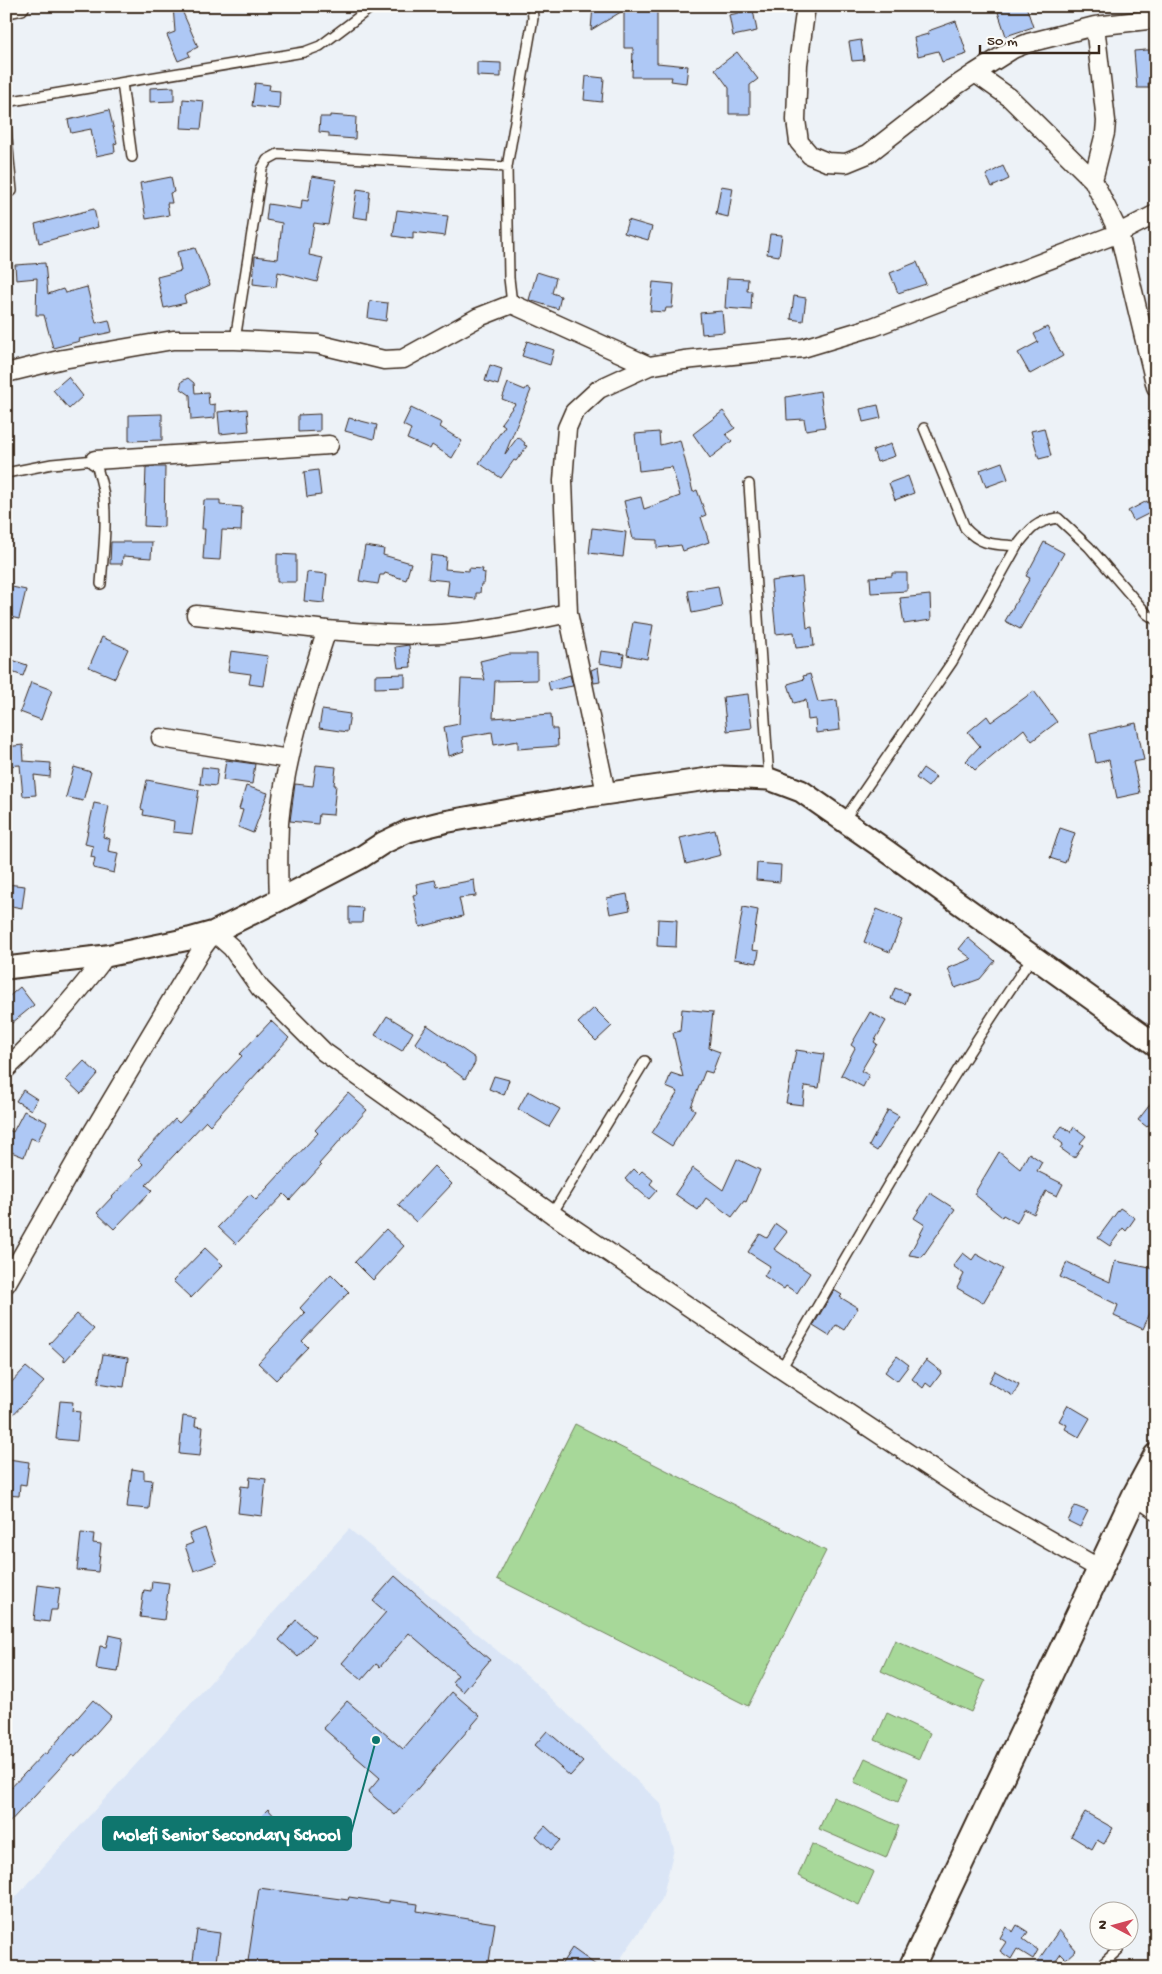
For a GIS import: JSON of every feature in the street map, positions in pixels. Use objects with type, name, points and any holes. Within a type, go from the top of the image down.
[{"type":"main road","points":[[910,1968],[1135,1495],[1156,1456]]},
{"type":"street","points":[[6,9],[20,6]]},
{"type":"street","points":[[806,6],[798,64],[796,120],[799,142],[810,155],[827,162],[846,163],[868,154],[954,87],[1013,49],[1028,43],[1095,26],[1156,19]]},
{"type":"street","points":[[1093,180],[1105,133],[1106,121],[1095,26]]},
{"type":"street","points":[[974,73],[1009,97],[1093,180],[1119,233],[1156,387]]},
{"type":"street","points":[[606,793],[568,613],[563,481],[567,428],[574,412],[599,389],[649,366],[684,360],[803,348],[873,327],[1119,233],[1156,214]]},
{"type":"street","points":[[6,373],[63,359],[173,340],[235,340],[317,344],[384,360],[403,359],[479,317],[512,304],[649,366]]},
{"type":"street","points":[[95,460],[329,445]]},
{"type":"street","points":[[196,615],[327,630],[441,634],[485,629],[568,613]]},
{"type":"street","points":[[279,900],[278,858],[280,822],[289,759],[304,702],[327,630]]},
{"type":"street","points":[[161,738],[289,759]]},
{"type":"street","points":[[6,968],[106,956],[214,932],[360,858],[383,843],[408,832],[444,822],[606,793],[722,777],[768,779],[801,791],[844,820],[1156,1045]]},
{"type":"street","points":[[214,932],[232,948],[260,988],[324,1052],[552,1214],[781,1369],[979,1500],[1100,1570]]},
{"type":"street","points":[[6,1284],[91,1135],[203,947],[214,932]]},
{"type":"street","points":[[6,1069],[35,1042],[73,999],[106,956]]},
{"type":"street","points":[[1135,1495],[1156,1510]]},
{"type":"lane","points":[[6,102],[304,52],[320,46],[373,6]]},
{"type":"lane","points":[[512,304],[509,278],[508,167],[533,18],[532,6]]},
{"type":"lane","points":[[122,83],[132,157]]},
{"type":"lane","points":[[6,128],[12,191]]},
{"type":"lane","points":[[235,340],[262,169],[267,160],[278,154],[508,167]]},
{"type":"lane","points":[[924,428],[966,528],[974,538],[985,543],[1017,546]]},
{"type":"lane","points":[[6,472],[52,464],[95,460],[104,497],[105,516],[101,584]]},
{"type":"lane","points":[[748,484],[768,779]]},
{"type":"lane","points":[[844,820],[952,662],[1017,546],[1028,531],[1043,520],[1058,518],[1089,548],[1147,614],[1156,620]]},
{"type":"lane","points":[[781,1369],[991,1016],[1033,956]]},
{"type":"lane","points":[[552,1214],[645,1061]]},
{"type":"lane","points":[[1098,1968],[1116,1952]]},
{"type":"shaded area","points":[[349,1529],[527,1675],[661,1804],[674,1849],[662,1899],[614,1968],[6,1968],[6,1908]]},
{"type":"green space","points":[[575,1424],[826,1551],[748,1706],[497,1579]]},
{"type":"green space","points":[[895,1640],[985,1681],[971,1712],[881,1671]]},
{"type":"green space","points":[[887,1713],[930,1733],[919,1759],[875,1740]]},
{"type":"green space","points":[[865,1758],[908,1778],[898,1802],[854,1782]]},
{"type":"green space","points":[[833,1797],[899,1826],[886,1858],[819,1829]]},
{"type":"green space","points":[[812,1844],[874,1872],[859,1905],[798,1876]]},
{"type":"building","points":[[173,6],[180,6],[198,47],[188,52],[190,56],[178,61],[167,35],[175,32]]},
{"type":"building","points":[[593,6],[657,6],[657,63],[688,66],[686,83],[671,81],[672,77],[632,77],[633,48],[624,48],[624,10],[591,30]]},
{"type":"building","points":[[1013,6],[1026,6],[1033,27],[1006,36],[998,12]]},
{"type":"building","points":[[753,10],[757,31],[733,36],[729,15]]},
{"type":"building","points":[[956,21],[967,54],[942,62],[938,51],[918,56],[914,38],[928,34],[928,31]]},
{"type":"building","points":[[861,40],[864,60],[852,61],[849,42]]},
{"type":"building","points":[[1156,50],[1156,82],[1148,82],[1149,88],[1137,88],[1134,51]]},
{"type":"building","points":[[737,52],[758,79],[750,85],[750,114],[729,114],[729,88],[715,69]]},
{"type":"building","points":[[477,62],[501,63],[501,77],[477,76]]},
{"type":"building","points":[[586,76],[604,78],[602,102],[584,100]]},
{"type":"building","points":[[255,83],[270,85],[269,90],[280,91],[279,109],[252,106]]},
{"type":"building","points":[[174,87],[174,101],[150,102],[150,88]]},
{"type":"building","points":[[183,99],[204,101],[201,129],[181,128]]},
{"type":"building","points":[[109,110],[117,143],[114,144],[115,152],[96,156],[91,129],[71,133],[68,120]]},
{"type":"building","points":[[330,115],[356,117],[355,139],[329,137],[329,133],[319,132],[320,117],[330,117]]},
{"type":"building","points":[[1003,166],[1009,179],[992,187],[986,175]]},
{"type":"building","points":[[312,176],[336,180],[328,225],[314,223],[309,255],[323,258],[317,282],[278,272],[276,287],[253,284],[255,256],[278,259],[282,223],[266,220],[268,204],[301,209],[302,200],[308,201]]},
{"type":"building","points":[[171,177],[174,192],[170,193],[172,203],[167,203],[169,215],[146,219],[140,183]]},
{"type":"building","points":[[721,186],[733,188],[728,217],[716,214]]},
{"type":"building","points":[[357,189],[370,191],[367,219],[353,217]]},
{"type":"building","points":[[94,209],[98,227],[39,243],[35,224]]},
{"type":"building","points":[[397,210],[448,216],[445,236],[413,232],[413,239],[393,236]]},
{"type":"building","points":[[628,220],[652,227],[648,240],[624,233]]},
{"type":"building","points":[[770,234],[782,235],[779,256],[767,254]]},
{"type":"building","points":[[195,248],[210,285],[184,296],[186,303],[164,308],[157,277],[181,271],[177,252]]},
{"type":"building","points":[[917,262],[926,284],[898,293],[890,273]]},
{"type":"building","points":[[45,263],[48,294],[63,289],[65,293],[87,287],[96,323],[109,320],[112,332],[79,339],[80,341],[53,348],[44,315],[36,315],[37,278],[16,280],[15,265]]},
{"type":"building","points":[[537,272],[556,278],[552,293],[561,296],[558,309],[529,300]]},
{"type":"building","points":[[727,278],[748,279],[747,291],[752,291],[751,310],[725,308]]},
{"type":"building","points":[[653,282],[674,284],[672,308],[666,308],[665,312],[650,311]]},
{"type":"building","points":[[794,296],[806,298],[803,321],[791,319]]},
{"type":"building","points":[[370,301],[388,303],[386,321],[368,318]]},
{"type":"building","points":[[722,311],[724,332],[702,334],[700,313]]},
{"type":"building","points":[[1047,327],[1063,356],[1030,374],[1018,353],[1038,342],[1034,334]]},
{"type":"building","points":[[527,341],[554,350],[550,365],[522,356]]},
{"type":"building","points":[[490,365],[502,369],[498,385],[485,381]]},
{"type":"building","points":[[68,377],[83,396],[69,409],[53,390]]},
{"type":"building","points":[[188,378],[194,383],[195,393],[208,392],[209,405],[215,404],[215,418],[191,420],[190,395],[180,388],[182,381]]},
{"type":"building","points":[[508,383],[525,390],[527,387],[531,390],[505,454],[518,437],[527,446],[501,478],[479,463],[505,426],[501,423],[515,404],[502,399]]},
{"type":"building","points":[[820,391],[825,427],[806,430],[804,419],[787,420],[786,397]]},
{"type":"building","points":[[878,405],[881,418],[863,422],[860,409]]},
{"type":"building","points":[[411,408],[442,423],[440,427],[462,441],[452,458],[432,445],[430,449],[407,439],[411,429],[403,425]]},
{"type":"building","points":[[247,409],[249,431],[220,434],[218,412]]},
{"type":"building","points":[[723,411],[735,428],[726,434],[732,441],[710,458],[693,434]]},
{"type":"building","points":[[162,414],[162,440],[129,441],[129,415]]},
{"type":"building","points":[[320,414],[320,431],[298,432],[298,415]]},
{"type":"building","points":[[349,418],[377,425],[374,439],[345,431]]},
{"type":"building","points":[[1044,428],[1051,456],[1039,459],[1031,431]]},
{"type":"building","points":[[659,432],[660,445],[680,440],[693,492],[697,490],[706,515],[701,517],[709,542],[683,551],[681,545],[657,548],[657,540],[633,539],[624,501],[641,497],[644,509],[680,496],[672,467],[639,471],[635,434]]},
{"type":"building","points":[[891,444],[895,456],[877,462],[873,450]]},
{"type":"building","points":[[1002,462],[1008,479],[986,487],[980,470]]},
{"type":"building","points":[[146,467],[165,467],[164,527],[144,526]]},
{"type":"building","points":[[318,470],[321,495],[307,497],[304,472]]},
{"type":"building","points":[[908,476],[914,493],[895,500],[889,483]]},
{"type":"building","points":[[204,500],[220,500],[220,505],[242,507],[241,531],[222,530],[220,560],[203,559],[205,529],[202,529]]},
{"type":"building","points":[[1147,501],[1152,512],[1134,521],[1128,511]]},
{"type":"building","points":[[592,528],[626,532],[623,557],[589,553]]},
{"type":"building","points":[[111,542],[152,542],[151,558],[123,556],[122,564],[110,564]]},
{"type":"building","points":[[1044,542],[1064,553],[1020,629],[1005,621],[1030,578],[1026,576]]},
{"type":"building","points":[[365,546],[384,549],[383,555],[411,563],[406,580],[385,573],[380,575],[378,584],[359,581]]},
{"type":"building","points":[[277,554],[296,555],[296,582],[277,582]]},
{"type":"building","points":[[431,555],[446,557],[445,569],[469,571],[469,568],[483,569],[482,572],[485,573],[484,584],[481,584],[480,593],[476,593],[476,599],[447,596],[449,581],[428,579]]},
{"type":"building","points":[[307,572],[327,574],[324,603],[304,601]]},
{"type":"building","points":[[892,573],[907,573],[907,591],[871,593],[870,577],[892,576]]},
{"type":"building","points":[[802,577],[807,628],[812,627],[814,646],[796,648],[794,632],[776,634],[771,581]]},
{"type":"building","points":[[718,586],[722,607],[692,613],[688,591]]},
{"type":"building","points":[[12,587],[26,590],[19,619],[6,616]]},
{"type":"building","points":[[930,595],[931,620],[904,624],[900,598]]},
{"type":"building","points":[[633,622],[653,625],[647,659],[627,655]]},
{"type":"building","points":[[102,637],[128,649],[115,678],[89,667]]},
{"type":"building","points":[[409,645],[411,667],[398,668],[395,647]]},
{"type":"building","points":[[231,651],[268,656],[263,686],[249,684],[251,674],[228,671]]},
{"type":"building","points":[[601,651],[624,654],[622,667],[599,663]]},
{"type":"building","points":[[509,654],[537,654],[537,680],[495,681],[493,718],[551,714],[552,729],[557,729],[558,746],[518,749],[518,741],[494,745],[492,732],[462,737],[464,751],[449,756],[444,727],[459,724],[461,679],[485,680],[480,661]]},
{"type":"building","points":[[6,658],[27,665],[23,676],[6,670]]},
{"type":"building","points":[[598,667],[600,682],[594,683],[591,670]]},
{"type":"building","points":[[405,674],[405,687],[375,688],[375,675]]},
{"type":"building","points":[[810,674],[818,702],[837,700],[840,730],[816,733],[815,719],[808,720],[806,700],[794,703],[788,684],[804,679],[803,676]]},
{"type":"building","points":[[570,675],[573,686],[550,690],[548,682]]},
{"type":"building","points":[[31,682],[52,690],[41,720],[20,712]]},
{"type":"building","points":[[1034,691],[1057,722],[1032,741],[1024,729],[975,770],[966,761],[980,746],[968,732],[987,716],[991,722]]},
{"type":"building","points":[[748,694],[752,728],[727,731],[723,697]]},
{"type":"building","points":[[322,710],[350,714],[347,732],[319,728]]},
{"type":"building","points":[[1136,723],[1144,760],[1133,762],[1140,793],[1117,798],[1109,760],[1096,763],[1090,733]]},
{"type":"building","points":[[23,745],[24,761],[51,763],[50,777],[34,775],[36,795],[23,796],[20,765],[6,766],[6,747]]},
{"type":"building","points":[[226,760],[255,764],[252,784],[223,780]]},
{"type":"building","points":[[316,765],[336,767],[333,815],[319,814],[318,824],[290,821],[295,784],[313,786]]},
{"type":"building","points":[[74,767],[91,772],[83,801],[66,797]]},
{"type":"building","points":[[202,767],[218,769],[216,786],[200,784]]},
{"type":"building","points":[[923,768],[936,777],[928,787],[916,778]]},
{"type":"building","points":[[147,780],[199,790],[192,834],[173,832],[174,821],[143,815],[144,810],[141,809]]},
{"type":"building","points":[[246,786],[268,793],[253,833],[238,827],[243,810],[239,809]]},
{"type":"building","points":[[94,803],[109,806],[103,837],[110,839],[108,851],[118,853],[114,873],[93,868],[95,858],[91,857],[93,846],[85,844]]},
{"type":"building","points":[[1060,828],[1075,833],[1065,863],[1050,858]]},
{"type":"building","points":[[715,830],[721,855],[686,864],[680,838]]},
{"type":"building","points":[[757,863],[781,865],[780,882],[756,880]]},
{"type":"building","points":[[435,880],[437,887],[474,880],[476,896],[459,898],[463,916],[420,927],[413,895],[418,894],[416,884]]},
{"type":"building","points":[[6,884],[25,886],[22,908],[6,905]]},
{"type":"building","points":[[627,894],[630,910],[610,914],[607,898]]},
{"type":"building","points":[[349,907],[363,908],[362,923],[349,923]]},
{"type":"building","points":[[743,907],[758,910],[752,950],[759,951],[757,963],[734,959]]},
{"type":"building","points":[[877,909],[903,920],[890,952],[864,942]]},
{"type":"building","points":[[658,919],[677,920],[676,947],[657,946]]},
{"type":"building","points":[[968,938],[995,961],[980,979],[955,988],[948,968],[972,959],[959,949]]},
{"type":"building","points":[[20,987],[34,1005],[12,1023],[6,1015],[6,999]]},
{"type":"building","points":[[895,988],[909,993],[905,1004],[891,999]]},
{"type":"building","points":[[594,1008],[612,1026],[596,1041],[578,1023]]},
{"type":"building","points":[[682,1009],[713,1012],[709,1048],[720,1052],[712,1073],[705,1071],[691,1107],[695,1110],[672,1146],[652,1133],[678,1092],[666,1087],[671,1073],[683,1077],[673,1033],[680,1031]]},
{"type":"building","points":[[870,1012],[886,1021],[874,1042],[877,1044],[861,1071],[869,1075],[863,1087],[841,1075],[855,1048],[851,1045]]},
{"type":"building","points":[[387,1016],[413,1032],[402,1051],[375,1035]]},
{"type":"building","points":[[271,1021],[289,1038],[210,1125],[206,1121],[146,1185],[152,1190],[114,1229],[97,1213],[143,1164],[138,1159],[175,1119],[179,1123],[242,1056],[240,1054]]},
{"type":"building","points":[[427,1025],[475,1058],[475,1063],[465,1079],[415,1043]]},
{"type":"building","points":[[796,1050],[824,1054],[819,1088],[805,1086],[803,1105],[786,1103]]},
{"type":"building","points":[[84,1061],[98,1074],[81,1094],[66,1080]]},
{"type":"building","points":[[494,1076],[509,1080],[504,1095],[489,1089]]},
{"type":"building","points":[[23,1090],[37,1099],[31,1110],[16,1101]]},
{"type":"building","points":[[528,1091],[560,1109],[549,1127],[518,1109]]},
{"type":"building","points":[[348,1093],[367,1110],[290,1200],[284,1194],[236,1244],[218,1227],[250,1194],[256,1200],[318,1133],[315,1130]]},
{"type":"building","points":[[1156,1097],[1156,1117],[1147,1127],[1138,1120]]},
{"type":"building","points":[[888,1110],[899,1116],[877,1151],[869,1146]]},
{"type":"building","points":[[24,1111],[47,1122],[38,1141],[31,1138],[24,1157],[6,1150],[6,1129],[13,1132]]},
{"type":"building","points":[[1062,1126],[1071,1132],[1074,1127],[1086,1136],[1080,1143],[1083,1145],[1074,1158],[1060,1148],[1063,1144],[1054,1137]]},
{"type":"building","points":[[999,1152],[1020,1169],[1029,1153],[1042,1162],[1037,1171],[1063,1184],[1057,1196],[1046,1191],[1034,1214],[1024,1209],[1017,1223],[1003,1215],[1002,1217],[974,1194]]},
{"type":"building","points":[[737,1159],[760,1170],[746,1202],[744,1201],[732,1217],[706,1198],[698,1210],[675,1194],[693,1168],[723,1190]]},
{"type":"building","points":[[434,1166],[452,1184],[416,1222],[398,1205]]},
{"type":"building","points":[[634,1169],[639,1174],[642,1171],[653,1180],[650,1184],[657,1190],[649,1199],[625,1179]]},
{"type":"building","points":[[930,1193],[955,1209],[922,1257],[909,1255],[925,1225],[914,1218]]},
{"type":"building","points":[[1120,1208],[1135,1218],[1126,1231],[1123,1228],[1110,1246],[1098,1238]]},
{"type":"building","points":[[776,1224],[787,1232],[774,1249],[810,1273],[797,1293],[786,1286],[784,1289],[764,1276],[770,1266],[748,1252],[760,1234],[767,1238]]},
{"type":"building","points":[[386,1229],[404,1246],[373,1280],[355,1262]]},
{"type":"building","points":[[205,1248],[223,1265],[191,1298],[173,1281]]},
{"type":"building","points":[[963,1253],[972,1260],[976,1254],[1003,1269],[983,1303],[957,1288],[964,1274],[953,1266]]},
{"type":"building","points":[[1115,1261],[1156,1271],[1156,1300],[1143,1329],[1114,1316],[1118,1305],[1060,1277],[1067,1262],[1110,1282]]},
{"type":"building","points":[[331,1274],[349,1292],[302,1341],[308,1347],[276,1380],[258,1363],[305,1313],[300,1308]]},
{"type":"building","points":[[834,1290],[842,1295],[840,1297],[858,1308],[844,1330],[836,1325],[829,1336],[813,1326]]},
{"type":"building","points":[[77,1314],[94,1329],[64,1362],[64,1358],[49,1344]]},
{"type":"building","points":[[103,1354],[128,1358],[124,1387],[98,1383]]},
{"type":"building","points":[[897,1356],[909,1365],[897,1381],[885,1372]]},
{"type":"building","points":[[926,1360],[942,1372],[931,1387],[926,1383],[923,1388],[912,1379]]},
{"type":"building","points":[[26,1367],[44,1382],[6,1422],[6,1388]]},
{"type":"building","points":[[995,1371],[1019,1384],[1013,1396],[989,1382]]},
{"type":"building","points":[[60,1401],[73,1402],[72,1411],[80,1412],[77,1441],[56,1439]]},
{"type":"building","points":[[1068,1405],[1090,1418],[1079,1437],[1065,1429],[1067,1425],[1059,1421]]},
{"type":"building","points":[[183,1416],[196,1418],[195,1426],[203,1427],[200,1456],[179,1454]]},
{"type":"building","points":[[8,1459],[29,1462],[26,1485],[20,1484],[19,1496],[6,1495]]},
{"type":"building","points":[[132,1469],[144,1471],[144,1479],[152,1480],[149,1509],[127,1507]]},
{"type":"building","points":[[250,1477],[266,1479],[262,1516],[238,1513],[241,1486],[249,1487]]},
{"type":"building","points":[[1075,1506],[1088,1511],[1080,1527],[1068,1521]]},
{"type":"building","points":[[205,1528],[217,1563],[194,1571],[185,1546],[193,1543],[189,1534]]},
{"type":"building","points":[[81,1533],[94,1534],[93,1543],[101,1544],[98,1572],[77,1570]]},
{"type":"building","points":[[395,1576],[490,1660],[463,1692],[452,1682],[458,1675],[409,1633],[380,1667],[376,1664],[362,1680],[342,1663],[386,1612],[373,1601]]},
{"type":"building","points":[[152,1581],[169,1583],[164,1620],[140,1617],[144,1590],[151,1591]]},
{"type":"building","points":[[38,1585],[60,1588],[57,1610],[51,1610],[49,1622],[34,1620]]},
{"type":"building","points":[[296,1620],[315,1637],[298,1657],[279,1640]]},
{"type":"building","points":[[109,1635],[123,1638],[118,1672],[96,1669],[100,1646],[106,1647]]},
{"type":"building","points":[[452,1692],[480,1716],[395,1815],[368,1792],[380,1778],[323,1728],[347,1701],[403,1749]]},
{"type":"building","points":[[93,1700],[111,1716],[75,1757],[72,1755],[6,1826],[6,1793],[44,1753],[46,1754]]},
{"type":"building","points":[[547,1731],[583,1762],[570,1776],[535,1745]]},
{"type":"building","points":[[268,1809],[285,1828],[275,1837],[259,1818]]},
{"type":"building","points":[[1085,1812],[1113,1828],[1104,1844],[1097,1840],[1092,1849],[1071,1836]]},
{"type":"building","points":[[545,1826],[560,1840],[551,1850],[536,1836]]},
{"type":"building","points":[[259,1888],[348,1900],[349,1897],[389,1903],[389,1900],[418,1904],[417,1911],[495,1923],[488,1968],[247,1968]]},
{"type":"building","points":[[1017,1925],[1028,1932],[1023,1939],[1038,1950],[1033,1959],[1017,1949],[1011,1959],[1000,1951],[1006,1942],[1000,1938],[1006,1927],[1013,1932]]},
{"type":"building","points":[[197,1930],[220,1933],[215,1968],[192,1968]]},
{"type":"building","points":[[1059,1930],[1076,1950],[1066,1959],[1061,1954],[1051,1968],[1033,1968]]},
{"type":"building","points":[[572,1948],[600,1968],[559,1968]]},
{"type":"place","name":"Molefi Senior Secondary School","points":[[376,1740]]}]
